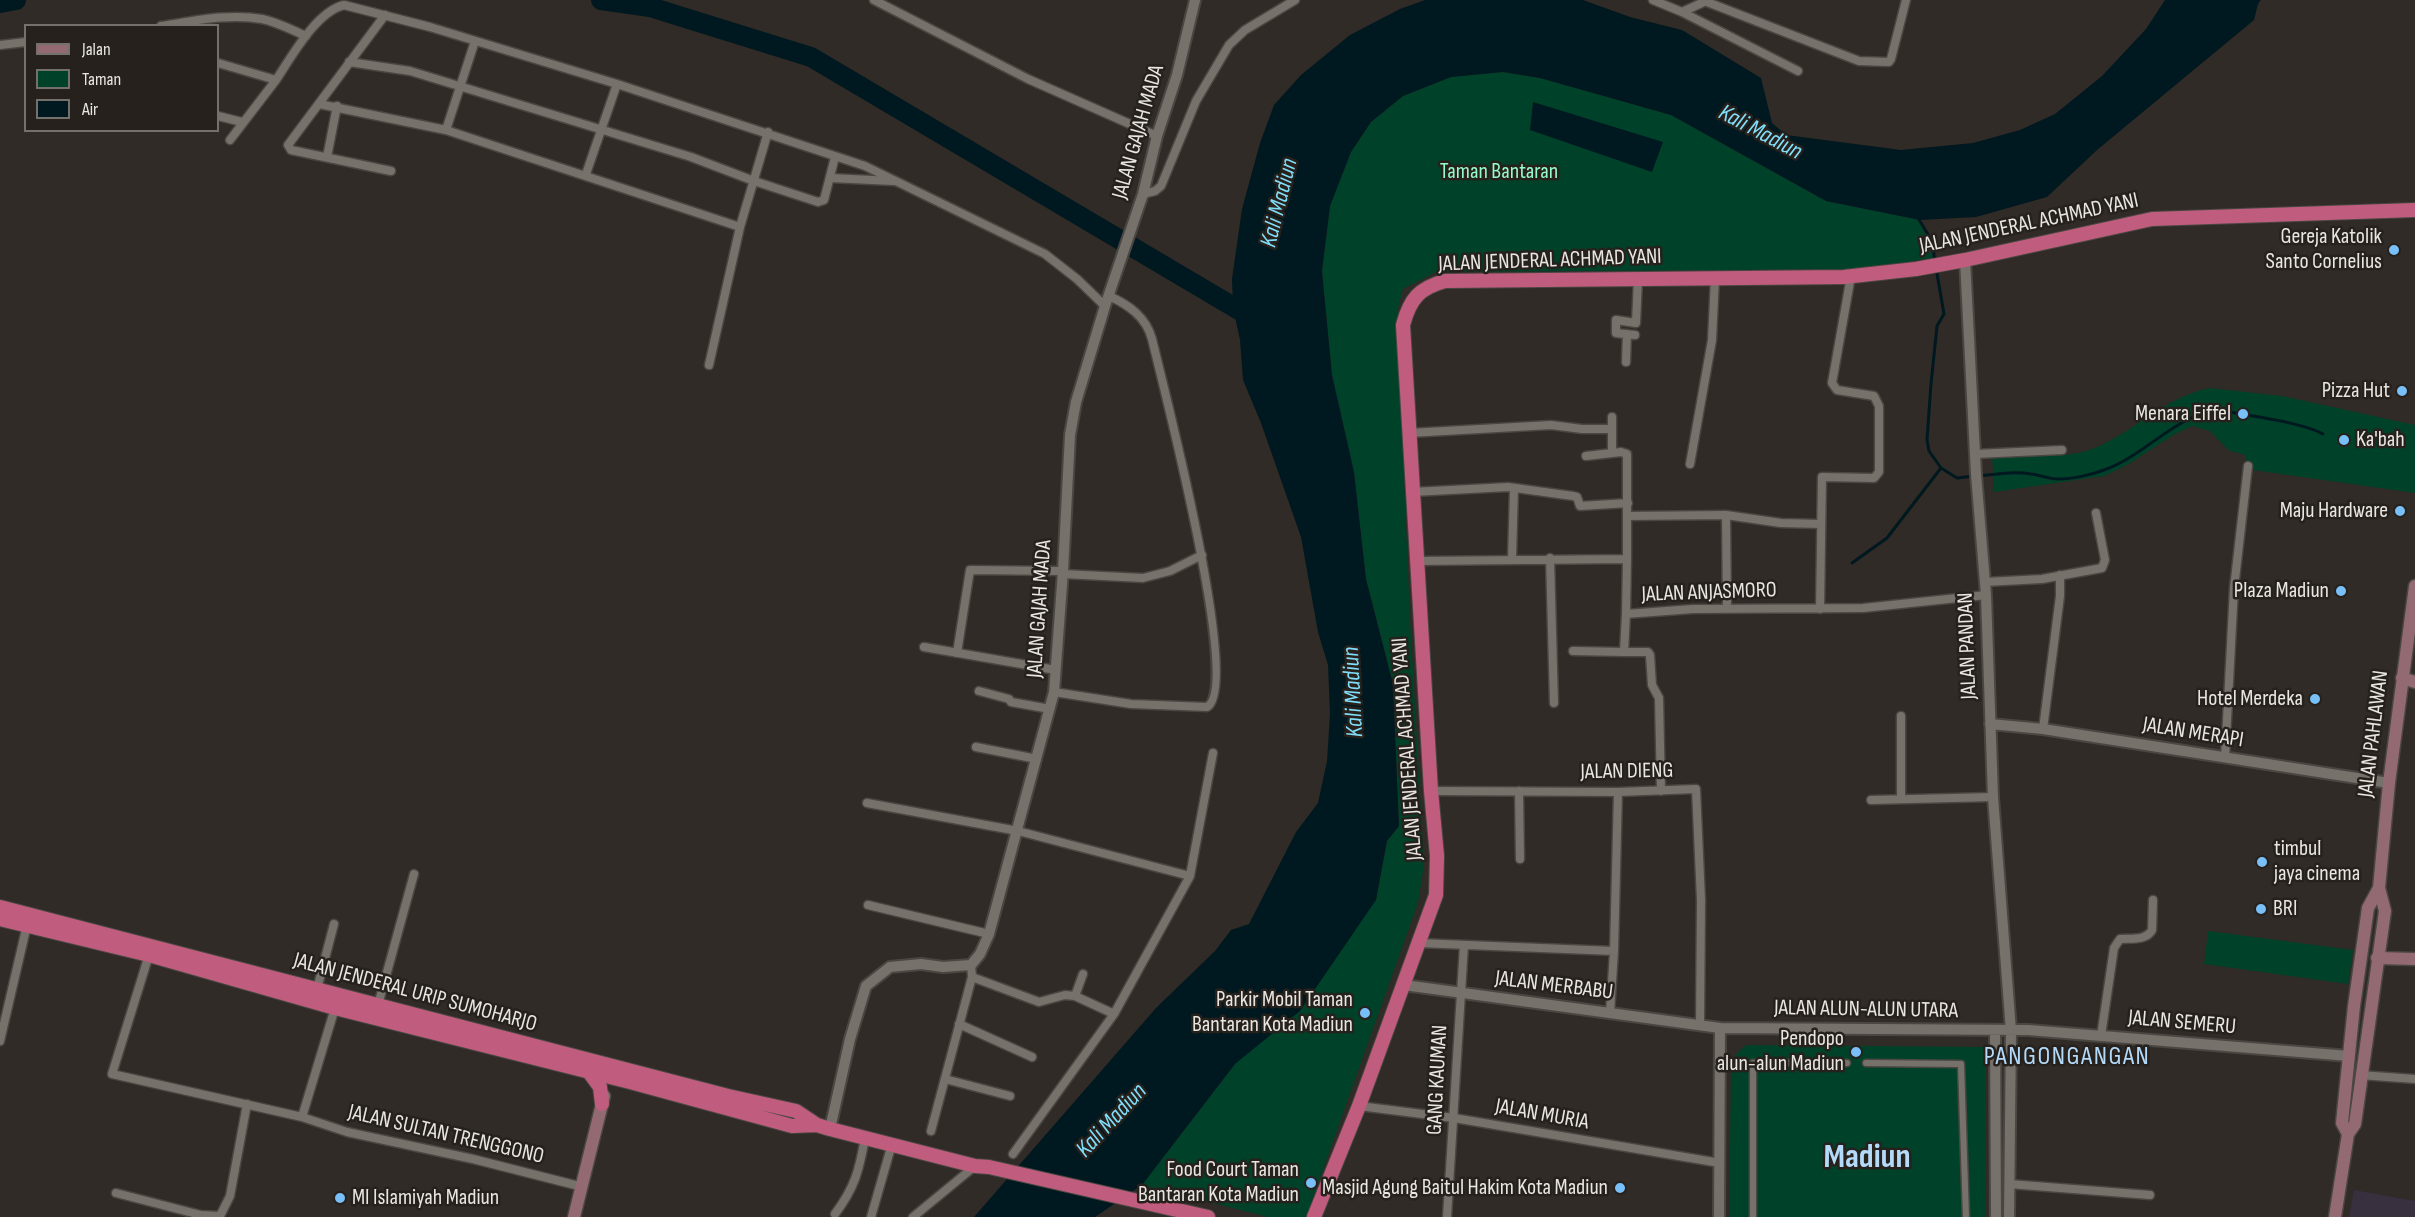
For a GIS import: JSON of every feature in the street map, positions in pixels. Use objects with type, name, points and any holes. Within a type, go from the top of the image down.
[{"type":"highway","name":"JALAN JENDERAL ACHMAD YANI","points":[[1314,1217],[1359,1106],[1436,895],[1437,877],[1403,325],[1414,297],[1428,286],[1445,281],[1851,276],[1916,269],[1960,261],[2152,219],[2415,210]]},
{"type":"highway","name":"JALAN JENDERAL URIP SUMOHARJO","points":[[0,907],[378,1005],[792,1126],[824,1127],[982,1166],[1208,1217]]},
{"type":"highway","name":"JALAN JENDERAL URIP SUMOHARJO","points":[[0,919],[149,955],[335,1008],[588,1072],[610,1071]]},
{"type":"highway","points":[[588,1072],[600,1087],[602,1104]]},
{"type":"main road","name":"JALAN PAHLAWAN","points":[[2336,1217],[2348,1134],[2355,1124],[2360,1075],[2385,911],[2379,888],[2389,783],[2415,586]]},
{"type":"main road","points":[[2402,678],[2415,682]]},
{"type":"main road","name":"JALAN PAHLAWAN","points":[[2348,1134],[2342,1123],[2349,1056],[2368,908],[2379,888]]},
{"type":"main road","points":[[2377,958],[2415,959]]},
{"type":"main road","points":[[574,1217],[610,1071]]},
{"type":"street","points":[[874,0],[1028,79],[1157,136]]},
{"type":"street","name":"JALAN GAJAH MADA","points":[[971,965],[980,954],[989,934],[1054,692],[1070,435],[1076,402],[1142,195],[1157,136],[1177,75],[1195,0]]},
{"type":"street","points":[[1142,195],[1155,191],[1161,186],[1196,101],[1229,45],[1245,30],[1295,0]]},
{"type":"street","points":[[1653,0],[1682,12],[1798,70]]},
{"type":"street","points":[[1682,12],[1704,1],[1859,61],[1877,63],[1889,62],[1891,59],[1906,0]]},
{"type":"street","points":[[230,140],[306,36],[333,9],[344,5],[475,41],[617,84],[768,132],[865,166],[1045,255],[1107,301],[1131,309],[1149,327],[1202,555],[1215,639],[1216,695],[1212,704],[1207,707],[1131,704],[1054,692]]},
{"type":"street","points":[[385,15],[288,146],[291,150],[391,171]]},
{"type":"street","points":[[174,24],[215,18],[250,18],[279,24],[306,36]]},
{"type":"street","points":[[446,130],[475,41]]},
{"type":"street","points":[[0,45],[24,42]]},
{"type":"street","points":[[349,62],[410,71],[691,157],[754,182],[822,202],[835,157]]},
{"type":"street","points":[[219,63],[276,80]]},
{"type":"street","points":[[586,174],[617,84]]},
{"type":"street","points":[[319,104],[446,130],[586,174],[740,227]]},
{"type":"street","points":[[327,157],[337,106]]},
{"type":"street","points":[[219,116],[242,122]]},
{"type":"street","points":[[709,365],[740,227],[768,132]]},
{"type":"street","points":[[830,178],[899,182]]},
{"type":"street","name":"JALAN PANDAN","points":[[1960,261],[1986,595],[1993,797],[2011,1031],[2010,1217]]},
{"type":"street","points":[[1820,609],[1822,477],[1874,478],[1879,471],[1879,406],[1877,399],[1874,396],[1837,390],[1832,383],[1851,276]]},
{"type":"street","points":[[1690,464],[1712,340],[1715,278]]},
{"type":"street","points":[[1626,362],[1631,334],[1616,333],[1616,320],[1636,323],[1638,279]]},
{"type":"street","points":[[1612,417],[1612,453]]},
{"type":"street","points":[[1410,433],[1551,425],[1582,429],[1612,429]]},
{"type":"street","points":[[1975,454],[2062,450]]},
{"type":"street","points":[[1586,456],[1624,452],[1629,458],[1627,559]]},
{"type":"street","points":[[2225,758],[2234,588],[2248,466]]},
{"type":"street","points":[[1412,492],[1514,488],[1577,497],[1580,506],[1628,503]]},
{"type":"street","points":[[1512,559],[1514,488]]},
{"type":"street","points":[[1985,582],[2042,579],[2097,570],[2104,566],[2096,513]]},
{"type":"street","points":[[1627,516],[1726,515],[1781,523],[1821,524]]},
{"type":"street","points":[[1726,515],[1727,609]]},
{"type":"street","points":[[957,653],[970,570],[1143,578],[1170,572],[1202,555]]},
{"type":"street","points":[[1550,558],[1554,703]]},
{"type":"street","name":"JALAN ANJASMORO","points":[[1416,561],[1627,559],[1626,614],[1693,609],[1863,608],[1986,595]]},
{"type":"street","points":[[2043,729],[2060,596],[2058,576]]},
{"type":"street","points":[[1624,652],[1626,614]]},
{"type":"street","points":[[924,647],[1056,670]]},
{"type":"street","points":[[1573,651],[1648,652],[1650,655],[1652,685],[1659,699],[1661,791]]},
{"type":"street","points":[[979,691],[996,694],[1011,702],[1050,709]]},
{"type":"street","points":[[1901,716],[1902,799]]},
{"type":"street","name":"JALAN MERAPI","points":[[1990,724],[2043,729],[2389,783]]},
{"type":"street","points":[[976,747],[1037,759]]},
{"type":"street","points":[[1012,1154],[1114,1014],[1190,876],[1213,753]]},
{"type":"street","name":"JALAN DIENG","points":[[1431,792],[1697,790],[1701,900],[1700,1024]]},
{"type":"street","points":[[1519,791],[1520,859]]},
{"type":"street","points":[[1610,1013],[1618,792]]},
{"type":"street","points":[[1871,800],[1993,797]]},
{"type":"street","points":[[867,803],[1018,831],[1190,876]]},
{"type":"street","points":[[378,1005],[414,874]]},
{"type":"street","points":[[2101,1036],[2114,948],[2120,939],[2146,937],[2150,934],[2153,900]]},
{"type":"street","points":[[868,904],[989,934]]},
{"type":"street","points":[[317,989],[334,924]]},
{"type":"street","points":[[0,1041],[27,926]]},
{"type":"street","points":[[1419,942],[1614,951]]},
{"type":"street","name":"GANG KAUMAN","points":[[1447,1217],[1464,945]]},
{"type":"street","name":"JALAN SULTAN TRENGGONO","points":[[149,955],[112,1074],[302,1117],[347,1132],[474,1159],[583,1187]]},
{"type":"street","points":[[824,1127],[866,986],[890,967],[921,964],[943,967],[971,965],[972,977],[931,1131]]},
{"type":"street","points":[[1075,996],[1083,974]]},
{"type":"street","points":[[972,977],[1039,1002],[1065,995],[1075,996],[1114,1014]]},
{"type":"street","name":"JALAN MERBABU","points":[[1404,985],[1720,1028]]},
{"type":"street","points":[[302,1117],[335,1008]]},
{"type":"street","points":[[959,1024],[1032,1057]]},
{"type":"street","points":[[1719,1217],[1720,1028]]},
{"type":"street","name":"JALAN ALUN-ALUN UTARA","points":[[1720,1028],[2011,1031]]},
{"type":"street","points":[[1995,1031],[1996,1217]]},
{"type":"street","name":"JALAN SEMERU","points":[[2011,1031],[2349,1056]]},
{"type":"street","points":[[1866,1062],[1961,1064],[1966,1217]]},
{"type":"street","points":[[1754,1217],[1753,1063],[1847,1063]]},
{"type":"street","points":[[2360,1075],[2415,1078]]},
{"type":"street","points":[[945,1079],[1010,1096]]},
{"type":"street","points":[[116,1193],[201,1215],[220,1216],[230,1196],[247,1104]]},
{"type":"street","name":"JALAN MURIA","points":[[1359,1106],[1454,1118],[1720,1163]]},
{"type":"street","points":[[835,1214],[851,1192],[859,1169],[865,1138]]},
{"type":"street","points":[[871,1217],[892,1144]]},
{"type":"street","points":[[912,1217],[982,1166]]},
{"type":"street","points":[[2009,1184],[2150,1195]]},
{"type":"shaded area","points":[[2354,1190],[2415,1201],[2415,1217],[2349,1217]]},
{"type":"green space","name":"Taman Bantaran","points":[[1503,72],[1540,78],[1671,115],[1826,201],[1920,220],[1933,258],[1859,269],[1436,272],[1403,289],[1397,312],[1410,619],[1424,865],[1418,903],[1306,1217],[1268,1217],[1142,1185],[1235,1064],[1254,1046],[1376,900],[1387,841],[1399,826],[1393,684],[1366,579],[1354,472],[1332,375],[1322,271],[1330,206],[1351,152],[1371,122],[1403,96],[1451,77]]},
{"type":"green space","points":[[2210,388],[2282,396],[2415,425],[2415,493],[2246,469],[2245,455],[2228,450],[2210,431],[2192,426],[2104,476],[1994,492],[1992,454],[2059,455],[2085,451],[2111,440],[2180,398]]},
{"type":"green space","points":[[2208,931],[2353,950],[2348,984],[2204,964]]},
{"type":"green space","points":[[1747,1045],[1986,1047],[1986,1217],[1729,1217],[1731,1069],[1736,1055]]},
{"type":"water","name":"Kali Madiun","points":[[1425,0],[1583,0],[1630,17],[1682,30],[1761,78],[1772,123],[1786,135],[1901,150],[1973,143],[2020,130],[2055,114],[2102,76],[2146,29],[2165,0],[2261,0],[2254,20],[2097,150],[2047,197],[1976,217],[1920,220],[1826,201],[1671,115],[1540,78],[1503,72],[1451,77],[1403,96],[1371,122],[1351,152],[1330,206],[1322,271],[1332,375],[1354,472],[1366,579],[1393,684],[1399,826],[1387,841],[1376,900],[1300,1011],[1235,1064],[1142,1185],[1095,1217],[974,1217],[1156,1008],[1215,951],[1231,930],[1249,924],[1296,832],[1318,803],[1327,761],[1330,714],[1328,665],[1318,632],[1301,537],[1261,423],[1243,380],[1240,340],[1233,308],[1232,279],[1242,209],[1260,143],[1274,105],[1301,75],[1350,35],[1400,9]]},
{"type":"water","points":[[1533,102],[1663,142],[1652,172],[1530,130]]},
{"type":"waterway","points":[[0,3],[16,0]]},
{"type":"waterway","points":[[601,0],[650,7],[811,57],[1254,319]]},
{"type":"waterway","points":[[1918,218],[1932,241],[1935,262]]},
{"type":"waterway","points":[[1936,268],[1944,314],[1937,326],[1927,440],[1929,451],[1941,468],[1957,478],[1974,476]]},
{"type":"waterway","points":[[1980,476],[2018,473],[2058,479],[2093,474],[2132,456],[2188,419],[2218,410],[2287,422],[2323,434]]},
{"type":"waterway","points":[[1852,563],[1887,538],[1941,468]]},
{"type":"place","name":"Gereja Katolik Santo Cornelius","points":[[2394,250]]},
{"type":"place","name":"Pizza Hut","points":[[2402,391]]},
{"type":"place","name":"Menara Eiffel","points":[[2243,414]]},
{"type":"place","name":"Ka'bah","points":[[2344,440]]},
{"type":"place","name":"Maju Hardware","points":[[2400,511]]},
{"type":"place","name":"Plaza Madiun","points":[[2341,591]]},
{"type":"place","name":"Hotel Merdeka","points":[[2315,699]]},
{"type":"place","name":"timbul jaya cinema","points":[[2262,862]]},
{"type":"place","name":"BRI","points":[[2261,909]]},
{"type":"place","name":"Parkir Mobil Taman Bantaran Kota Madiun","points":[[1365,1013]]},
{"type":"place","name":"Pendopo alun-alun Madiun","points":[[1856,1052]]},
{"type":"place","name":"Food Court Taman Bantaran Kota Madiun","points":[[1311,1183]]},
{"type":"place","name":"Masjid Agung Baitul Hakim Kota Madiun","points":[[1620,1188]]},
{"type":"place","name":"MI Islamiyah Madiun","points":[[340,1198]]},
{"type":"district","name":"PANGONGANGAN","points":[[2067,1057]]},
{"type":"district","name":"Madiun","points":[[1867,1158]]}]
